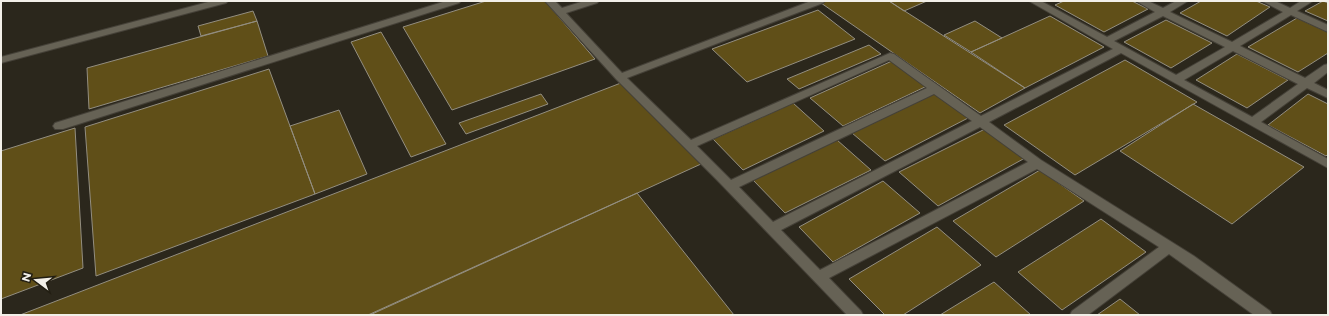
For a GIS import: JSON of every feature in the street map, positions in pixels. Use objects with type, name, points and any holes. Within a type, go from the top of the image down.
[{"type":"street","points":[[1,60],[223,1]]},
{"type":"street","points":[[59,126],[456,1]]},
{"type":"street","points":[[550,1],[620,77],[730,186],[856,315]]},
{"type":"street","points":[[560,12],[594,1]]},
{"type":"street","points":[[620,77],[820,1]]},
{"type":"street","points":[[1036,1],[1328,164]]},
{"type":"street","points":[[1141,1],[1328,94]]},
{"type":"street","points":[[1107,41],[1183,1]]},
{"type":"street","points":[[1267,1],[1328,29]]},
{"type":"street","points":[[1176,80],[1308,1]]},
{"type":"street","points":[[772,229],[1122,49]]},
{"type":"street","points":[[690,146],[890,56],[1037,163],[1169,247],[1265,315]]},
{"type":"street","points":[[1253,122],[1328,67]]},
{"type":"street","points":[[730,186],[935,89]]},
{"type":"street","points":[[819,277],[1037,163]]},
{"type":"street","points":[[1077,315],[1169,247]]},
{"type":"building","points":[[486,1],[545,1],[595,59],[452,110],[403,27]]},
{"type":"building","points":[[825,1],[889,1],[1025,88],[980,113],[821,3]]},
{"type":"building","points":[[889,1],[927,1],[904,11]]},
{"type":"building","points":[[1064,1],[1132,1],[1148,9],[1104,32],[1055,5]]},
{"type":"building","points":[[1201,1],[1256,1],[1270,7],[1227,36],[1180,13]]},
{"type":"building","points":[[1323,1],[1328,3],[1328,21],[1305,11]]},
{"type":"building","points":[[818,10],[855,39],[747,82],[712,49]]},
{"type":"building","points":[[253,11],[257,21],[201,36],[198,26]]},
{"type":"building","points":[[1050,16],[1104,47],[1025,88],[971,52]]},
{"type":"building","points":[[1297,18],[1328,32],[1328,53],[1298,72],[1248,47]]},
{"type":"building","points":[[1166,20],[1212,43],[1171,68],[1124,42]]},
{"type":"building","points":[[257,21],[268,56],[89,109],[87,68]]},
{"type":"building","points":[[975,21],[1002,38],[971,52],[944,35]]},
{"type":"building","points":[[381,32],[446,144],[411,157],[351,42]]},
{"type":"building","points":[[869,45],[881,54],[799,89],[787,79]]},
{"type":"building","points":[[1237,54],[1288,80],[1247,108],[1196,80]]},
{"type":"building","points":[[1125,60],[1197,102],[1075,175],[1004,125]]},
{"type":"building","points":[[892,61],[927,86],[843,126],[810,98]]},
{"type":"building","points":[[269,69],[315,194],[96,276],[85,127]]},
{"type":"building","points":[[626,81],[701,164],[370,315],[20,315]]},
{"type":"building","points":[[934,93],[968,118],[885,161],[852,133]]},
{"type":"building","points":[[541,94],[548,104],[466,134],[459,123]]},
{"type":"building","points":[[1308,94],[1328,104],[1328,154],[1326,156],[1268,125]]},
{"type":"building","points":[[793,103],[824,131],[743,170],[713,139]]},
{"type":"building","points":[[1193,104],[1304,167],[1232,224],[1120,151]]},
{"type":"building","points":[[339,110],[367,174],[315,194],[290,126]]},
{"type":"building","points":[[75,128],[83,268],[1,299],[1,151]]},
{"type":"building","points":[[985,129],[1025,158],[938,206],[899,172]]},
{"type":"building","points":[[837,140],[871,170],[785,213],[753,180]]},
{"type":"building","points":[[1040,170],[1084,201],[996,257],[953,221]]},
{"type":"building","points":[[883,181],[920,213],[833,262],[799,227]]},
{"type":"building","points":[[637,193],[734,315],[368,315]]},
{"type":"building","points":[[1101,219],[1146,252],[1062,310],[1018,272]]},
{"type":"building","points":[[937,227],[981,265],[903,315],[885,315],[849,279]]},
{"type":"building","points":[[994,282],[1031,315],[940,315]]},
{"type":"building","points":[[1120,299],[1140,315],[1097,315]]}]
